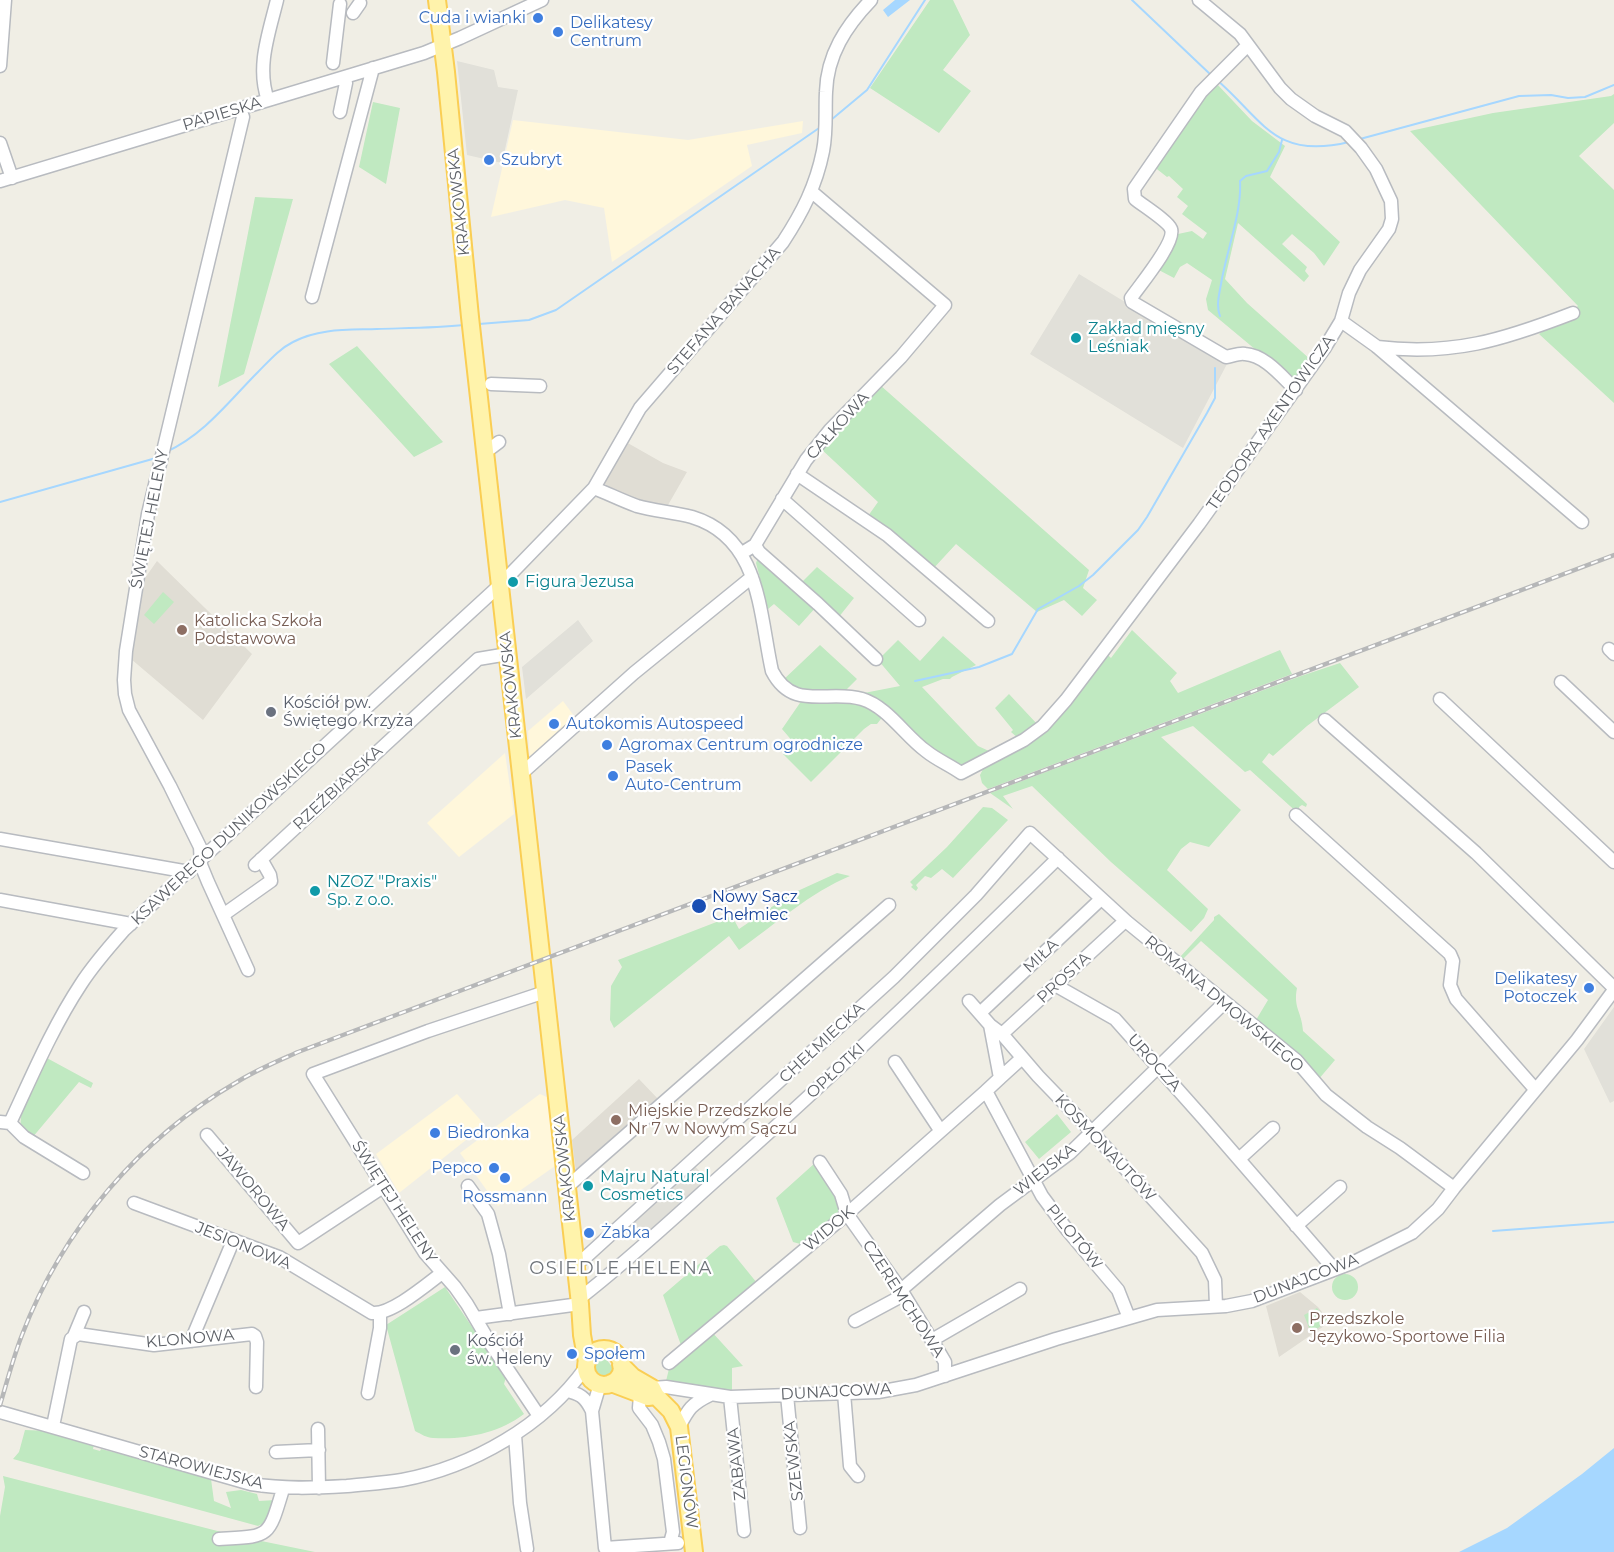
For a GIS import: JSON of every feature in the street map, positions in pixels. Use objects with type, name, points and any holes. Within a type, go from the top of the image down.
[{"type":"main road","name":"KRAKOWSKA","points":[[437,0],[582,1335],[595,1375]]},
{"type":"main road","points":[[582,1325],[605,1350]]},
{"type":"main road","points":[[621,1365],[619,1376],[595,1375],[596,1351],[605,1350],[614,1353],[621,1365],[650,1393]]},
{"type":"main road","name":"LEGIONÓW","points":[[595,1375],[650,1393],[671,1411],[679,1427],[684,1546]]},
{"type":"street","points":[[0,66],[5,0]]},
{"type":"street","points":[[268,100],[262,80],[263,61],[277,0]]},
{"type":"street","name":"PAPIESKA","points":[[6,180],[443,45],[540,0]]},
{"type":"street","name":"STEFANA BANACHA","points":[[500,585],[594,488],[640,408],[783,242],[802,214],[812,192],[823,151],[827,123],[827,71],[834,50],[871,0]]},
{"type":"street","name":"TEODORA AXENTOWICZA","points":[[752,578],[760,605],[772,671],[783,688],[790,693],[807,697],[852,697],[870,702],[925,751],[961,773],[1024,740],[1055,714],[1173,560],[1296,390],[1341,321],[1346,300],[1360,270],[1389,229],[1392,219],[1391,201],[1376,170],[1355,142],[1345,131],[1315,116],[1291,99],[1280,88],[1240,34],[1199,0]]},
{"type":"street","points":[[333,63],[340,4]]},
{"type":"street","points":[[1248,45],[1214,79],[1184,115],[1134,189],[1135,199],[1166,223],[1171,228],[1171,232],[1166,248],[1131,297],[1132,302],[1226,357],[1254,355],[1266,362],[1296,390]]},
{"type":"street","points":[[312,297],[373,68]]},
{"type":"street","points":[[340,112],[346,83]]},
{"type":"street","name":"ŚWIĘTEJ HELENY","points":[[240,109],[243,117],[148,514],[128,639],[125,694],[137,726],[200,847],[208,882],[248,970]]},
{"type":"street","points":[[0,143],[6,180]]},
{"type":"street","name":"CAŁKOWA","points":[[742,553],[755,545],[797,474],[830,430],[901,357],[945,304],[812,192]]},
{"type":"street","points":[[1376,346],[1408,351],[1447,349],[1512,336],[1573,313]]},
{"type":"street","points":[[1341,321],[1376,346],[1582,522]]},
{"type":"street","points":[[491,384],[540,386]]},
{"type":"street","points":[[797,474],[888,535],[988,621]]},
{"type":"street","points":[[521,774],[634,673],[752,578],[742,553],[714,525],[664,510],[639,506],[594,488]]},
{"type":"street","points":[[782,499],[919,621]]},
{"type":"street","points":[[755,545],[759,552],[818,604],[876,660]]},
{"type":"street","name":"KSAWEREGO DUNIKOWSKIEGO","points":[[5,1123],[64,1011],[104,953],[131,924],[500,585]]},
{"type":"street","name":"RZEŹBIARSKA","points":[[223,915],[271,881],[270,875],[258,862],[477,658],[508,654]]},
{"type":"street","points":[[1561,682],[1614,732]]},
{"type":"street","points":[[1440,699],[1614,862]]},
{"type":"street","points":[[1325,720],[1476,854],[1614,989]]},
{"type":"street","points":[[1296,815],[1450,954],[1453,961],[1450,985],[1456,999],[1535,1089]]},
{"type":"street","name":"ROMANA DMOWSKIEGO","points":[[1030,833],[1125,921],[1296,1060],[1326,1095],[1454,1188]]},
{"type":"street","name":"CHEŁMIECKA","points":[[576,1264],[894,977],[976,895],[1030,833]]},
{"type":"street","points":[[0,839],[189,872]]},
{"type":"street","name":"OPŁOTKI","points":[[580,1301],[804,1101],[1058,858]]},
{"type":"street","name":"MIŁA","points":[[980,1013],[1101,899]]},
{"type":"street","points":[[0,900],[131,924]]},
{"type":"street","points":[[567,1187],[889,905]]},
{"type":"street","name":"PROSTA","points":[[1002,1034],[1125,921]]},
{"type":"street","name":"UROCZA","points":[[1055,985],[1115,1019],[1334,1269]]},
{"type":"street","name":"DUNAJCOWA","points":[[650,1393],[666,1387],[730,1397],[878,1392],[916,1385],[1056,1339],[1157,1310],[1252,1301],[1352,1263],[1412,1233],[1438,1209],[1577,1040],[1614,989]]},
{"type":"street","name":"ŚWIĘTEJ HELENY","points":[[539,1416],[455,1287],[425,1253],[314,1074],[428,1031],[545,992]]},
{"type":"street","name":"KOSMONAUTÓW","points":[[969,1001],[990,1025],[1002,1034],[1202,1253],[1215,1280],[1216,1306]]},
{"type":"street","name":"WIEJSKA","points":[[855,1321],[896,1299],[901,1290],[1000,1205],[1070,1153],[1224,1003]]},
{"type":"street","points":[[990,1025],[1000,1078]]},
{"type":"street","points":[[986,1091],[1022,1058]]},
{"type":"street","points":[[895,1062],[940,1130]]},
{"type":"street","name":"WIDOK","points":[[669,1363],[847,1214],[986,1091]]},
{"type":"street","name":"PILOTÓW","points":[[986,1091],[1042,1196],[1068,1231],[1119,1290],[1129,1318]]},
{"type":"street","points":[[5,1123],[83,1173]]},
{"type":"street","points":[[1239,1159],[1273,1128]]},
{"type":"street","name":"JAWOROWA","points":[[207,1135],[298,1243]]},
{"type":"street","name":"CZEREMCHOWA","points":[[820,1162],[841,1194],[847,1214],[901,1290],[945,1362],[945,1376]]},
{"type":"street","points":[[468,1186],[488,1214],[499,1254],[510,1314]]},
{"type":"street","name":"JAWOROWA","points":[[279,1257],[383,1187]]},
{"type":"street","points":[[1296,1226],[1340,1187]]},
{"type":"street","name":"JESIONOWA","points":[[134,1203],[279,1257],[372,1313],[380,1314]]},
{"type":"street","points":[[191,1341],[233,1241]]},
{"type":"street","points":[[368,1393],[380,1328],[380,1314],[393,1308],[442,1273]]},
{"type":"street","points":[[932,1340],[1020,1289]]},
{"type":"street","points":[[476,1318],[580,1301]]},
{"type":"street","points":[[53,1426],[71,1338],[84,1312]]},
{"type":"street","name":"KLONOWA","points":[[74,1336],[84,1335],[154,1345],[246,1334],[255,1336],[256,1387]]},
{"type":"street","name":"STAROWIEJSKA","points":[[0,1412],[251,1484],[283,1489],[319,1488],[400,1480],[452,1466],[515,1435],[595,1375]]},
{"type":"street","name":"KRAKOWSKA","points":[[595,1375],[592,1411],[605,1548],[684,1546]]},
{"type":"street","points":[[650,1393],[639,1407],[652,1425],[664,1459],[673,1532],[684,1546]]},
{"type":"street","points":[[844,1393],[850,1466],[858,1476]]},
{"type":"street","points":[[567,1394],[581,1395],[592,1411]]},
{"type":"street","points":[[679,1427],[690,1407],[710,1395]]},
{"type":"street","name":"SZEWSKA","points":[[787,1395],[800,1528]]},
{"type":"street","name":"ZABAWA","points":[[730,1397],[744,1531]]},
{"type":"street","points":[[318,1429],[319,1488]]},
{"type":"street","points":[[515,1435],[520,1503],[527,1549]]},
{"type":"street","points":[[276,1452],[319,1450]]},
{"type":"street","points":[[219,1539],[257,1537],[263,1534],[272,1522],[283,1489]]},
{"type":"shaded area","points":[[457,61],[494,70],[498,87],[518,90],[502,163],[467,155]]},
{"type":"shaded area","points":[[513,120],[688,140],[803,121],[802,133],[747,145],[752,166],[612,262],[604,208],[565,200],[491,217]]},
{"type":"shaded area","points":[[1079,274],[1227,364],[1183,448],[1030,354]]},
{"type":"shaded area","points":[[626,442],[663,463],[687,472],[668,505],[644,502],[616,493],[604,483]]},
{"type":"shaded area","name":"Katolicka Szkoła Podstawowa","points":[[157,561],[252,654],[203,720],[131,659],[145,578]]},
{"type":"shaded area","points":[[578,620],[593,641],[526,699],[522,667]]},
{"type":"shaded area","points":[[563,701],[577,720],[530,761],[528,731]]},
{"type":"shaded area","points":[[505,753],[514,814],[459,857],[427,823]]},
{"type":"shaded area","points":[[1614,1007],[1614,1101],[1610,1103],[1584,1049]]},
{"type":"shaded area","name":"Miejskie Przedszkole Nr 7 w Nowym Sączu","points":[[639,1079],[659,1100],[576,1173],[572,1140]]},
{"type":"shaded area","points":[[457,1094],[485,1125],[399,1193],[376,1154]]},
{"type":"shaded area","points":[[540,1094],[549,1098],[555,1166],[498,1206],[460,1153]]},
{"type":"shaded area","points":[[693,1164],[710,1183],[643,1240],[630,1223]]},
{"type":"shaded area","name":"Przedszkole Językowo-Sportowe Filia","points":[[1300,1292],[1318,1307],[1330,1322],[1279,1357],[1266,1306]]},
{"type":"green space","points":[[930,0],[953,0],[970,35],[943,70],[971,91],[939,133],[870,88]]},
{"type":"green space","points":[[1216,83],[1252,121],[1285,146],[1270,177],[1340,242],[1324,266],[1314,253],[1292,234],[1282,244],[1307,267],[1305,271],[1309,276],[1304,282],[1238,223],[1225,279],[1247,303],[1311,360],[1299,380],[1292,380],[1208,310],[1206,299],[1212,280],[1187,263],[1180,267],[1174,278],[1153,267],[1178,234],[1192,231],[1203,239],[1207,233],[1182,214],[1188,206],[1177,197],[1183,189],[1153,166],[1171,136]]},
{"type":"green space","points":[[1614,94],[1614,123],[1579,156],[1614,190],[1614,403],[1539,334],[1578,306],[1410,131],[1493,113]]},
{"type":"green space","points":[[373,102],[400,108],[386,184],[359,167]]},
{"type":"green space","points":[[255,197],[293,199],[244,374],[218,387]]},
{"type":"green space","points":[[357,346],[443,442],[414,457],[329,364]]},
{"type":"green space","points":[[880,385],[1089,570],[1083,588],[1097,600],[1082,616],[1064,600],[1037,612],[956,544],[932,570],[868,516],[878,502],[820,448]]},
{"type":"green space","points":[[759,555],[817,606],[799,626],[774,604],[768,609],[756,563]]},
{"type":"green space","points":[[817,567],[854,598],[838,618],[801,583]]},
{"type":"green space","points":[[163,592],[174,602],[154,624],[144,615]]},
{"type":"green space","points":[[1132,630],[1177,673],[1170,681],[1178,693],[1280,650],[1292,674],[988,789],[982,783],[980,775],[985,765],[1019,749],[1108,655],[1111,658]]},
{"type":"green space","points":[[943,636],[976,665],[950,679],[943,679],[922,687],[978,746],[989,751],[1014,740],[966,764],[960,764],[942,756],[864,693],[900,686],[878,660],[898,640],[920,661]]},
{"type":"green space","points":[[820,645],[857,679],[843,693],[809,693],[782,681]]},
{"type":"green space","points":[[1340,663],[1359,687],[1307,726],[1273,756],[1269,753],[1262,762],[1307,804],[1306,807],[1302,805],[1299,807],[1300,815],[1250,770],[1245,772],[1193,726],[1161,737],[1241,810],[1209,847],[1190,842],[1181,849],[1167,870],[1208,909],[1204,918],[1191,932],[1111,862],[1032,786],[1003,796],[1013,809],[990,793],[1301,676]]},
{"type":"green space","points":[[1009,694],[1038,725],[1019,739],[1011,732],[1013,730],[995,708]]},
{"type":"green space","points":[[802,700],[860,701],[884,715],[877,724],[871,724],[864,729],[811,782],[783,754],[794,743],[782,729]]},
{"type":"green space","points":[[983,807],[992,808],[1008,820],[953,878],[942,869],[931,878],[925,876],[916,885],[918,888],[916,891],[911,887],[913,885],[910,882],[947,847]]},
{"type":"green space","points":[[837,873],[850,876],[807,900],[739,950],[729,936],[614,1028],[610,1020],[611,986],[622,967],[618,960],[732,916],[739,929],[791,894]]},
{"type":"green space","points":[[1219,914],[1297,988],[1296,1000],[1303,1031],[1335,1060],[1318,1080],[1256,1020],[1268,1000],[1201,941],[1182,960],[1180,957]]},
{"type":"green space","points":[[45,1057],[93,1083],[91,1088],[79,1082],[32,1138],[21,1129],[22,1111],[28,1092]]},
{"type":"green space","points":[[1057,1114],[1071,1132],[1039,1159],[1025,1142]]},
{"type":"green space","points":[[815,1163],[843,1206],[841,1214],[804,1245],[793,1242],[776,1198]]},
{"type":"green space","points":[[724,1245],[757,1283],[682,1348],[663,1295]]},
{"type":"green space","points":[[1345,1274],[1354,1278],[1358,1287],[1354,1296],[1345,1300],[1336,1296],[1332,1287],[1336,1278]]},
{"type":"green space","points":[[445,1287],[506,1377],[504,1384],[524,1414],[504,1426],[481,1434],[457,1438],[431,1438],[415,1431],[386,1325]]},
{"type":"green space","points":[[1317,1308],[1328,1321],[1311,1333],[1304,1315]]},
{"type":"green space","points":[[711,1331],[743,1366],[732,1368],[732,1391],[666,1381],[670,1365]]},
{"type":"green space","points":[[604,1358],[614,1371],[614,1376],[601,1380],[594,1374],[592,1366],[595,1360]]},
{"type":"green space","points":[[25,1430],[50,1431],[94,1444],[93,1449],[149,1461],[211,1479],[214,1501],[231,1508],[226,1492],[241,1490],[257,1494],[259,1501],[276,1500],[266,1522],[258,1526],[13,1459],[19,1452]]},
{"type":"green space","points":[[3,1476],[237,1536],[315,1552],[0,1552],[0,1516],[5,1487]]},
{"type":"water","points":[[895,0],[910,0],[888,17],[883,10]]},
{"type":"water","points":[[1614,1448],[1614,1552],[1459,1552],[1507,1528]]},
{"type":"waterway","points":[[831,120],[867,90],[925,0]]},
{"type":"waterway","points":[[1132,0],[1211,75]]},
{"type":"waterway","points":[[1217,80],[1260,122],[1287,141],[1304,146],[1349,142]]},
{"type":"waterway","points":[[1360,139],[1519,96],[1585,97],[1614,85]]},
{"type":"waterway","points":[[479,324],[529,320],[556,310],[822,126]]},
{"type":"waterway","points":[[1220,316],[1219,296],[1239,206],[1240,181],[1246,176],[1267,171],[1279,152],[1282,140]]},
{"type":"waterway","points":[[166,452],[180,445],[205,426],[274,356],[303,337],[334,331],[464,325]]},
{"type":"waterway","points":[[915,681],[979,667],[1012,654],[1038,609],[1079,586],[1093,575],[1138,530],[1215,398],[1215,368]]},
{"type":"waterway","points":[[0,502],[156,458]]},
{"type":"waterway","points":[[1493,1231],[1614,1222]]},
{"type":"railway","points":[[0,1405],[19,1344],[39,1296],[59,1259],[82,1224],[108,1190],[168,1130],[202,1105],[252,1074],[298,1052],[1614,555]]},
{"type":"place","name":"Cuda i wianki","points":[[538,18]]},
{"type":"place","name":"Delikatesy Centrum","points":[[558,32]]},
{"type":"place","name":"Szubryt","points":[[489,160]]},
{"type":"place","name":"Zakład mięsny Leśniak","points":[[1076,338]]},
{"type":"place","name":"Figura Jezusa","points":[[513,582]]},
{"type":"place","name":"Katolicka Szkoła Podstawowa","points":[[182,630]]},
{"type":"place","name":"Kościół pw. Świętego Krzyża","points":[[271,712]]},
{"type":"place","name":"Autokomis Autospeed","points":[[554,724]]},
{"type":"place","name":"Agromax Centrum ogrodnicze","points":[[607,745]]},
{"type":"place","name":"Pasek Auto-Centrum","points":[[613,776]]},
{"type":"place","name":"NZOZ \"Praxis\" Sp. z o.o.","points":[[315,891]]},
{"type":"place","name":"Nowy Sącz Chełmiec","points":[[699,906]]},
{"type":"place","name":"Delikatesy Potoczek","points":[[1589,988]]},
{"type":"place","name":"Miejskie Przedszkole Nr 7 w Nowym Sączu","points":[[616,1120]]},
{"type":"place","name":"Biedronka","points":[[435,1133]]},
{"type":"place","name":"Pepco","points":[[494,1168]]},
{"type":"place","name":"Rossmann","points":[[505,1178]]},
{"type":"place","name":"Majru Natural Cosmetics","points":[[588,1186]]},
{"type":"place","name":"Żabka","points":[[589,1233]]},
{"type":"place","name":"Przedszkole Językowo-Sportowe Filia","points":[[1297,1328]]},
{"type":"place","name":"Kościół św. Heleny","points":[[455,1350]]},
{"type":"place","name":"Społem","points":[[572,1354]]},
{"type":"district","name":"OSIEDLE HELENA","points":[[621,1269]]}]
